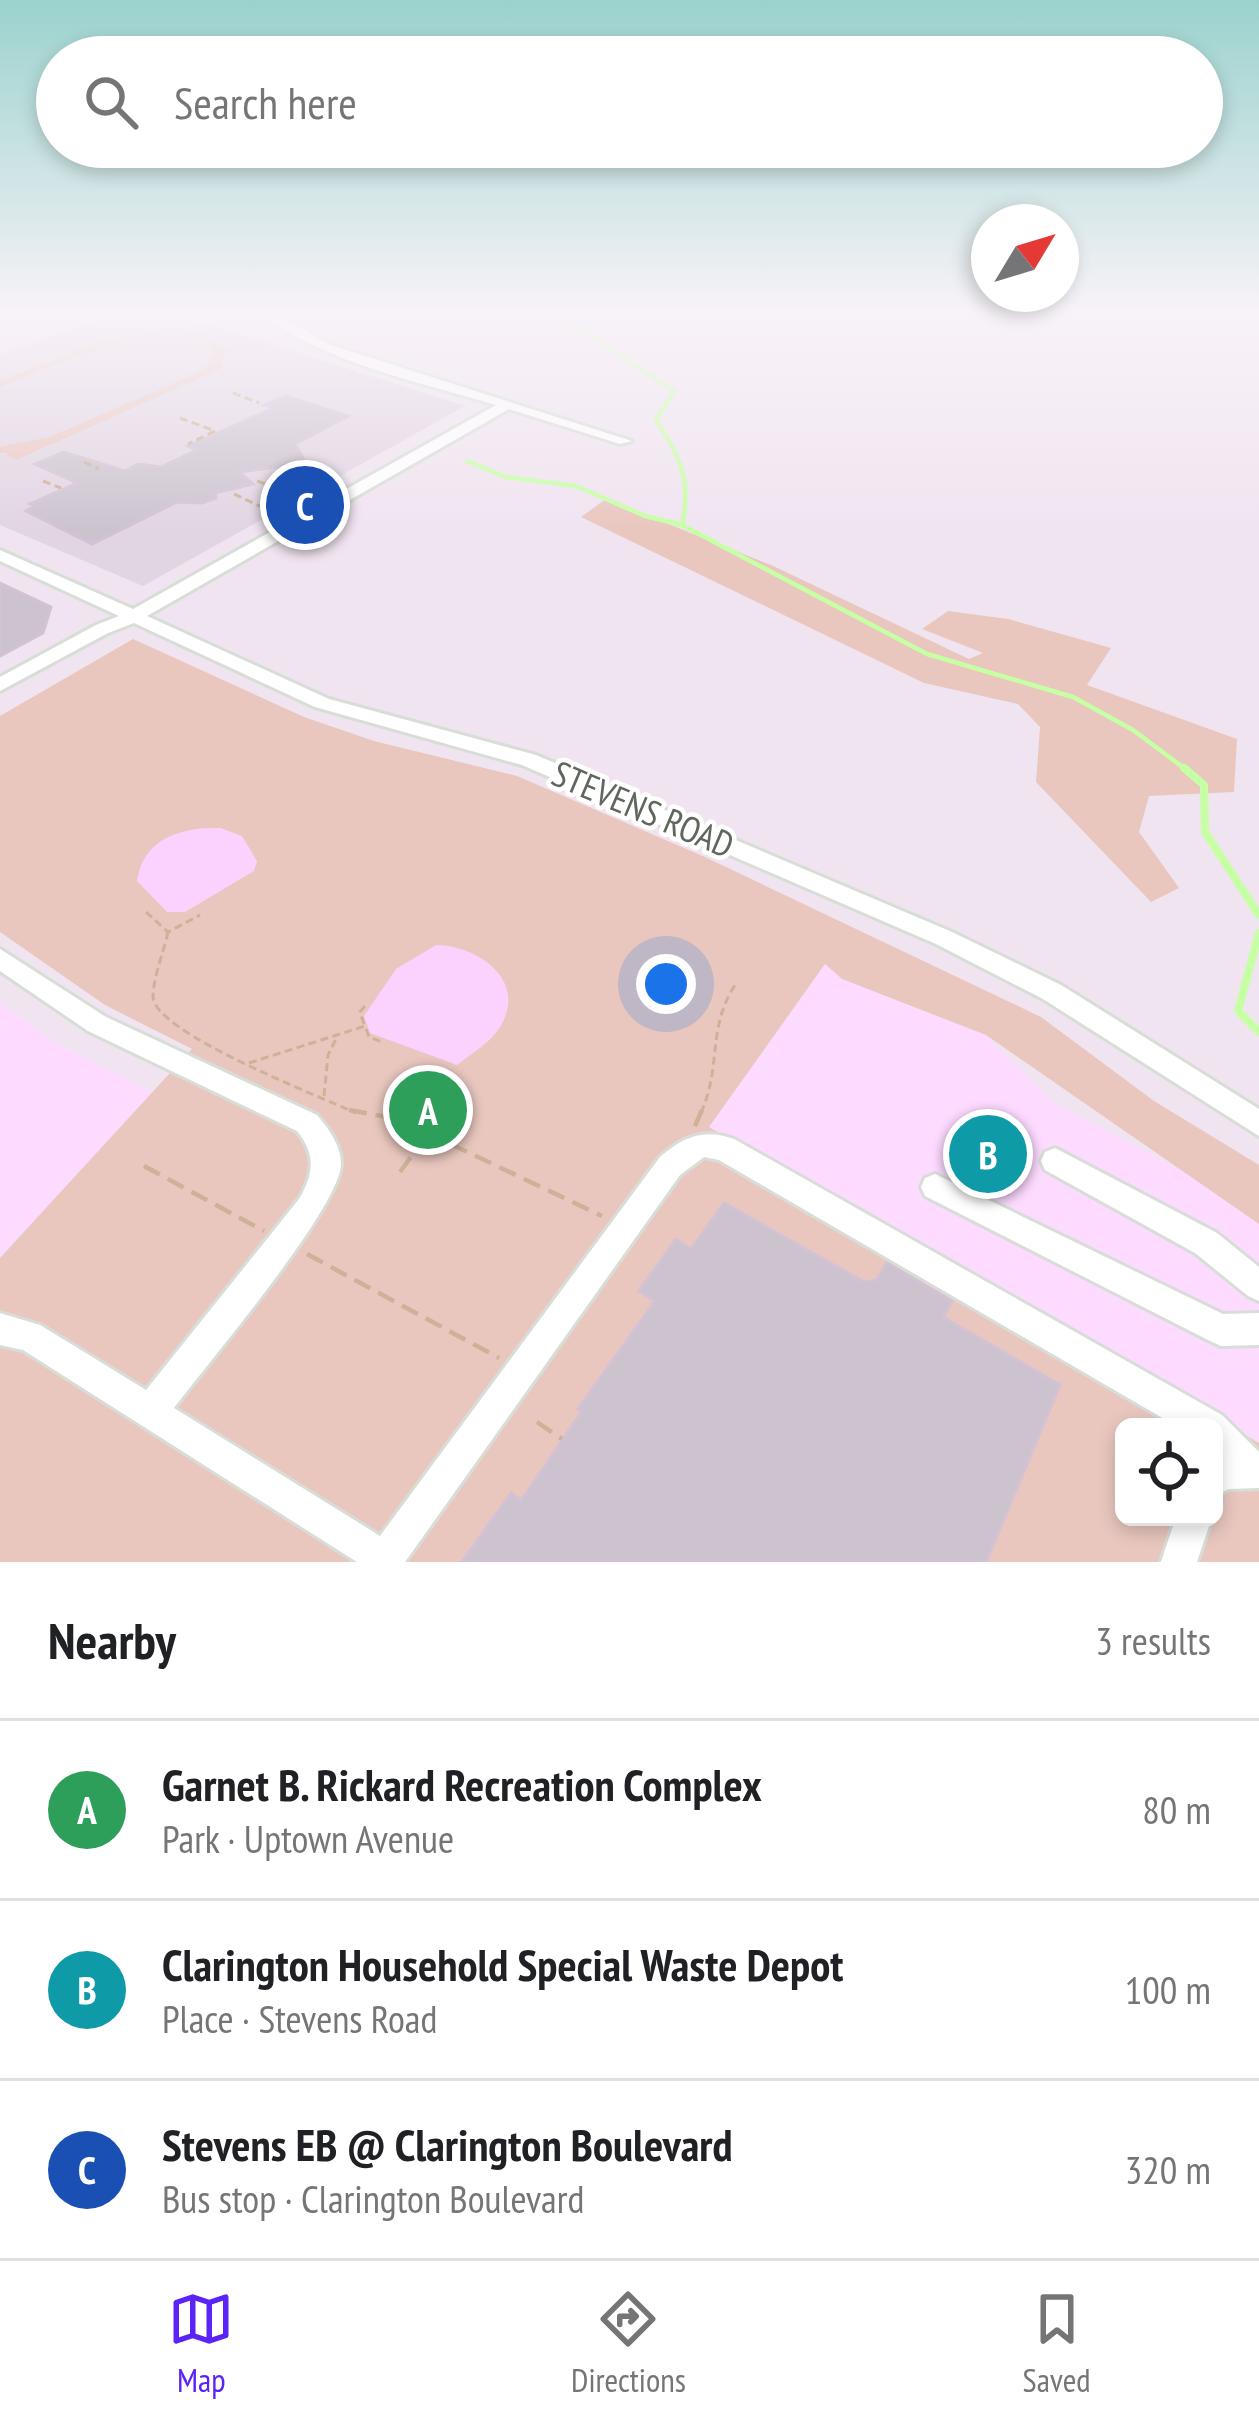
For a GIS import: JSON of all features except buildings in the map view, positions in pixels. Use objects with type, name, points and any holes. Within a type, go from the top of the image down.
[{"type":"street","points":[[444,385],[625,440]]},
{"type":"street","points":[[0,686],[131,618],[507,405]]},
{"type":"street","name":"STEVENS ROAD","points":[[0,555],[360,718],[529,760],[944,938],[1052,992],[1259,1124]]},
{"type":"street","points":[[0,701],[114,637],[131,618]]},
{"type":"street","points":[[0,958],[98,1024],[307,1123],[326,1149],[325,1184],[150,1412]]},
{"type":"street","points":[[0,1328],[29,1336],[384,1561],[594,1267],[687,1150],[704,1145],[724,1148],[1195,1418]]},
{"type":"street","points":[[1055,1161],[1206,1243],[1259,1286]]},
{"type":"street","points":[[935,1187],[1221,1330],[1259,1329]]},
{"type":"street","points":[[1223,1438],[1256,1470]]},
{"type":"street","points":[[1223,1472],[1256,1470]]},
{"type":"street","points":[[1179,1562],[1191,1526]]},
{"type":"path","points":[[233,393],[259,403]]},
{"type":"path","points":[[180,418],[215,431],[188,444]]},
{"type":"path","points":[[84,462],[99,469]]},
{"type":"path","points":[[43,481],[61,488]]},
{"type":"path","points":[[257,482],[310,499]]},
{"type":"path","points":[[234,494],[299,524]]},
{"type":"path","points":[[146,912],[169,932]]},
{"type":"path","points":[[200,915],[169,932],[153,999],[156,1009],[207,1044],[247,1063],[358,1114],[398,1119],[610,1220]]},
{"type":"path","points":[[687,1150],[713,1085],[719,1010],[735,985]]},
{"type":"path","points":[[367,1004],[361,1012],[369,1037],[382,1042]]},
{"type":"path","points":[[247,1063],[365,1025]]},
{"type":"path","points":[[325,1099],[324,1074],[338,1035]]},
{"type":"path","points":[[400,1172],[428,1133]]},
{"type":"path","points":[[144,1166],[270,1235]]},
{"type":"path","points":[[295,1248],[509,1363]]},
{"type":"path","points":[[537,1422],[562,1439]]},
{"type":"shaded area","points":[[0,385],[399,385],[465,406],[143,586],[0,525]]},
{"type":"shaded area","points":[[170,385],[185,385],[16,460],[6,455],[9,453],[0,453],[0,447],[50,437]]},
{"type":"shaded area","points":[[606,499],[771,565],[969,659],[983,653],[922,629],[948,611],[1008,619],[1111,648],[1087,685],[1237,739],[1234,792],[1149,796],[1139,832],[1179,888],[1151,902],[1036,782],[1040,727],[1018,704],[924,683],[581,517]]},
{"type":"shaded area","points":[[133,639],[304,717],[374,741],[517,776],[705,857],[1041,1017],[1154,1101],[1259,1165],[1259,1224],[986,1035],[842,979],[825,964],[709,1127],[1215,1418],[1115,1418],[1115,1526],[1223,1526],[1223,1422],[1259,1443],[1259,1562],[0,1562],[0,1258],[192,1049],[105,1005],[0,932],[0,716]]},
{"type":"shaded area","points":[[825,964],[842,979],[986,1035],[1054,1103],[1188,1174],[1259,1224],[1259,1441],[1223,1418],[708,1127]]},
{"type":"shaded area","points":[[0,1003],[60,1045],[152,1092],[0,1258]]},
{"type":"sand","points":[[220,828],[242,836],[257,861],[254,871],[185,912],[167,912],[137,881],[147,854],[178,833]]},
{"type":"sand","points":[[436,945],[478,956],[500,975],[506,988],[505,1017],[497,1032],[457,1065],[370,1033],[364,1016],[396,969]]},
{"type":"waterway","points":[[665,385],[674,391],[656,420],[682,470],[686,495],[682,525]]},
{"type":"waterway","points":[[467,461],[506,477],[576,486],[645,516],[682,525]]},
{"type":"waterway","points":[[682,525],[927,654],[1073,697],[1133,730],[1184,768]]},
{"type":"waterway","points":[[1184,768],[1188,771]]},
{"type":"waterway","points":[[1184,768],[1204,785],[1205,832],[1259,915]]},
{"type":"waterway","points":[[1259,933],[1238,1011],[1259,1032]]},
{"type":"place","name":"Stevens EB @ Clarington Boulevard","points":[[305,505]]},
{"type":"place","name":"Garnet B. Rickard Recreation Complex","points":[[428,1110]]},
{"type":"place","name":"Clarington Household Special Waste Depot","points":[[988,1154]]}]
